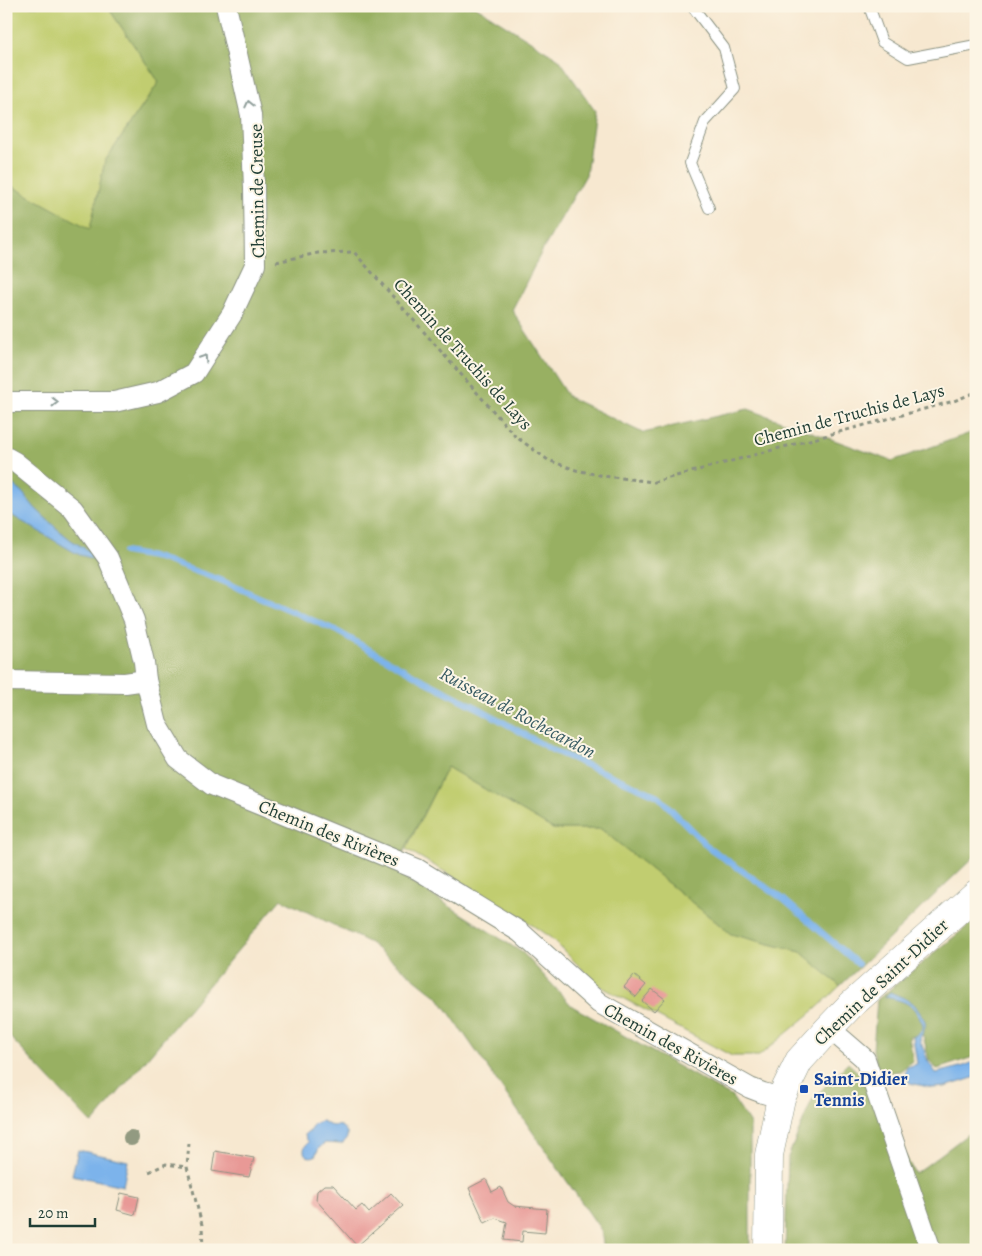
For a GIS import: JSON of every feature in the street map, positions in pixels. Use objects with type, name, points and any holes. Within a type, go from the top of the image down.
[{"type":"street","name":"Chemin de Creuse","points":[[6,402],[114,402],[158,392],[194,373],[232,314],[256,265],[251,115],[226,6]]},
{"type":"street","name":"Chemin des Rivières","points":[[6,457],[15,462],[72,509],[108,558],[134,620],[157,724],[178,759],[212,785],[416,869],[520,932],[599,1003],[750,1088],[781,1098]]},
{"type":"street","points":[[6,681],[125,683],[146,680]]},
{"type":"street","name":"Chemin de Saint-Didier","points":[[768,1250],[769,1155],[781,1098],[799,1061],[850,1006],[976,894]]},
{"type":"street","points":[[829,1028],[865,1060],[931,1250]]},
{"type":"lane","points":[[692,6],[724,48],[734,89],[704,122],[690,163],[709,208]]},
{"type":"lane","points":[[869,6],[882,42],[908,58],[976,45]]},
{"type":"path","name":"Chemin de Truchis de Lays","points":[[256,265],[318,253],[354,252],[516,436],[548,460],[576,470],[604,476],[654,482],[954,401],[976,392]]},
{"type":"path","points":[[189,1142],[188,1167],[202,1226],[203,1250]]},
{"type":"path","points":[[149,1172],[166,1164],[188,1167]]},
{"type":"green space","points":[[6,6],[107,6],[159,82],[105,161],[90,230],[6,183]]},
{"type":"green space","points":[[107,6],[475,6],[559,59],[595,111],[586,175],[541,253],[512,310],[568,397],[643,433],[748,409],[892,461],[976,431],[976,855],[840,986],[801,952],[731,934],[601,829],[553,829],[447,767],[394,871],[523,953],[572,1006],[732,1097],[750,1124],[750,1250],[604,1250],[601,1230],[439,998],[370,943],[281,899],[92,1124],[6,1033],[6,183],[90,229],[105,161],[159,82]]},
{"type":"green space","points":[[447,767],[553,829],[601,829],[731,934],[801,952],[840,986],[817,1008],[759,1056],[732,1056],[598,985],[551,938],[512,911],[406,849]]},
{"type":"green space","points":[[976,919],[976,1056],[937,1069],[929,1060],[923,1035],[909,1037],[913,1061],[900,1071],[879,1074],[873,1050],[877,1000]]},
{"type":"green space","points":[[848,1063],[864,1078],[915,1174],[976,1128],[976,1250],[785,1250],[788,1157],[812,1100]]},
{"type":"water","points":[[6,479],[22,492],[35,508],[55,527],[89,551],[94,559],[74,552],[6,512]]},
{"type":"water","points":[[890,992],[915,1005],[925,1021],[920,1040],[928,1061],[936,1073],[976,1061],[976,1077],[945,1087],[933,1088],[910,1083],[906,1076],[907,1067],[917,1064],[913,1037],[920,1032],[923,1024],[912,1007],[906,1003],[885,997]]},
{"type":"water","points":[[322,1121],[345,1129],[347,1139],[341,1144],[325,1143],[319,1148],[315,1156],[308,1156],[304,1153],[309,1142],[305,1134],[310,1132],[314,1124]]},
{"type":"water","points":[[78,1150],[128,1161],[123,1186],[72,1175]]},
{"type":"building","points":[[634,975],[646,985],[636,997],[624,987]]},
{"type":"building","points":[[652,989],[665,999],[654,1011],[642,1001]]},
{"type":"building","points":[[215,1151],[254,1158],[249,1177],[212,1171]]},
{"type":"building","points":[[486,1179],[492,1192],[501,1187],[508,1202],[514,1206],[547,1209],[545,1233],[523,1231],[522,1242],[504,1240],[507,1222],[495,1218],[485,1223],[469,1188]]},
{"type":"building","points":[[324,1185],[333,1185],[356,1210],[362,1205],[369,1213],[391,1193],[403,1206],[357,1246],[316,1200],[317,1191]]},
{"type":"building","points":[[121,1193],[139,1197],[135,1215],[117,1210]]},
{"type":"waterway","name":"Ruisseau de Rochecardon","points":[[124,552],[158,558],[220,580],[335,630],[552,750],[658,796],[708,847],[783,899],[858,964]]},
{"type":"place","name":"Saint-Didier Tennis","points":[[804,1089]]}]
